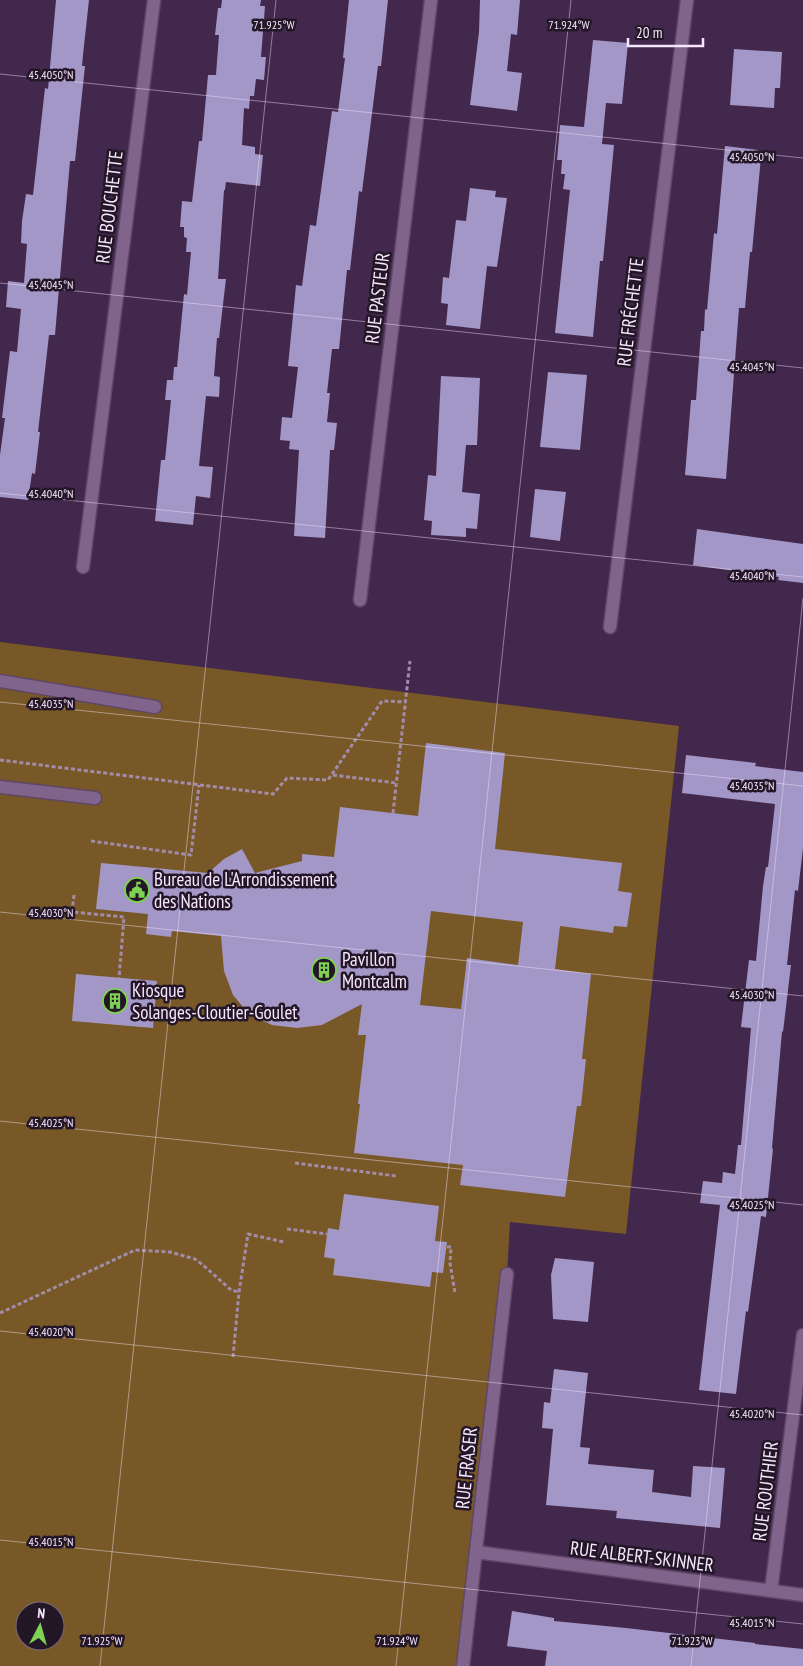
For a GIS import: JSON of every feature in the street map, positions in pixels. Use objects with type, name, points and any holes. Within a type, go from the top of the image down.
[{"type":"street","name":"RUE BOUCHETTE","points":[[84,567],[154,0]]},
{"type":"street","name":"RUE PASTEUR","points":[[360,600],[432,0]]},
{"type":"street","name":"RUE FRÉCHETTE","points":[[610,628],[687,0]]},
{"type":"street","points":[[0,681],[155,707]]},
{"type":"street","points":[[0,787],[95,798]]},
{"type":"street","name":"RUE FRASER","points":[[463,1666],[507,1274]]},
{"type":"street","name":"RUE ROUTHIER","points":[[771,1591],[803,1335]]},
{"type":"street","name":"RUE ALBERT-SKINNER","points":[[476,1552],[803,1595]]},
{"type":"path","points":[[393,813],[410,661]]},
{"type":"path","points":[[0,760],[273,794],[287,778],[328,780],[382,701],[406,702]]},
{"type":"path","points":[[332,775],[397,783]]},
{"type":"path","points":[[91,842],[191,854],[199,785]]},
{"type":"path","points":[[74,895],[72,912],[124,917],[118,978]]},
{"type":"path","points":[[295,1163],[396,1176]]},
{"type":"path","points":[[287,1229],[327,1234]]},
{"type":"path","points":[[233,1357],[239,1292],[248,1234],[284,1242]]},
{"type":"path","points":[[447,1247],[451,1247],[450,1263],[455,1293]]},
{"type":"path","points":[[0,1313],[135,1250],[170,1252],[195,1259],[231,1290],[239,1292]]},
{"type":"shaded area","points":[[0,642],[679,726],[626,1234],[510,1222],[507,1274],[459,1666],[0,1666]]},
{"type":"building","points":[[56,0],[89,0],[82,66],[85,66],[75,161],[70,161],[55,335],[49,335],[35,474],[32,473],[28,500],[0,497],[0,455],[5,418],[2,418],[10,351],[17,352],[21,309],[6,307],[8,281],[24,283],[27,244],[21,243],[22,221],[26,194],[33,195],[45,88],[48,89]]},
{"type":"building","points":[[222,0],[261,0],[260,6],[265,6],[261,57],[266,57],[264,80],[256,79],[254,96],[250,96],[249,109],[244,108],[242,145],[255,147],[255,154],[263,155],[260,186],[226,182],[224,190],[218,279],[226,279],[219,338],[217,338],[214,376],[220,377],[219,397],[206,396],[199,466],[213,467],[210,498],[196,496],[193,525],[155,521],[161,460],[165,460],[171,400],[165,400],[167,380],[173,380],[174,367],[177,367],[184,294],[187,295],[191,252],[186,252],[187,238],[184,237],[184,227],[180,227],[182,201],[192,202],[199,141],[202,141],[208,75],[216,75],[219,35],[215,35],[218,8],[221,8]]},
{"type":"building","points":[[349,0],[388,0],[381,66],[378,66],[362,192],[359,191],[350,270],[347,270],[339,349],[332,349],[327,393],[330,393],[327,422],[337,423],[334,450],[330,450],[325,538],[294,536],[299,450],[289,449],[290,441],[280,440],[282,417],[292,418],[298,367],[288,366],[296,285],[302,286],[310,225],[316,226],[332,111],[338,112],[345,58],[343,58]]},
{"type":"building","points":[[480,0],[520,0],[517,35],[511,34],[507,71],[522,73],[517,111],[470,105],[479,32]]},
{"type":"building","points":[[593,40],[628,43],[622,104],[606,103],[602,144],[614,145],[603,261],[600,261],[593,337],[555,333],[570,190],[563,189],[565,174],[561,174],[562,160],[557,160],[560,125],[584,127]]},
{"type":"building","points":[[734,49],[782,52],[780,88],[775,88],[774,108],[730,105]]},
{"type":"building","points":[[725,146],[758,150],[757,157],[761,157],[745,308],[739,308],[726,479],[685,475],[691,400],[696,400],[701,331],[704,331],[705,309],[707,310],[714,233],[717,234]]},
{"type":"building","points":[[470,188],[496,191],[495,197],[507,198],[497,267],[487,266],[480,329],[446,325],[448,304],[441,303],[443,277],[449,278],[456,220],[466,221]]},
{"type":"building","points":[[548,372],[587,375],[580,450],[540,447]]},
{"type":"building","points":[[441,376],[480,378],[477,445],[466,445],[462,492],[480,494],[477,529],[466,528],[466,537],[431,535],[432,521],[424,520],[428,475],[436,476]]},
{"type":"building","points":[[535,489],[566,492],[560,541],[530,537]]},
{"type":"building","points":[[697,529],[803,544],[803,583],[778,580],[779,577],[693,565]]},
{"type":"building","name":"Pavillon Montcalm","points":[[426,743],[505,753],[495,849],[622,863],[618,891],[632,893],[627,927],[614,926],[613,933],[560,926],[555,969],[591,974],[582,1059],[586,1059],[581,1106],[577,1106],[565,1197],[460,1185],[463,1165],[354,1153],[366,1035],[358,1035],[362,1004],[322,1025],[297,1028],[272,1025],[249,1014],[233,995],[224,971],[221,936],[172,931],[171,937],[146,934],[148,914],[96,909],[101,863],[208,873],[224,859],[242,849],[255,873],[302,861],[302,854],[334,857],[340,807],[418,816]],"holes":[[[431,911],[523,922],[518,965],[467,958],[461,1009],[420,1005]]]},
{"type":"building","points":[[686,755],[756,763],[755,766],[803,772],[803,848],[798,891],[795,890],[787,965],[791,965],[782,1031],[766,1217],[761,1216],[748,1312],[746,1311],[736,1394],[699,1390],[720,1205],[700,1203],[703,1181],[722,1183],[723,1172],[735,1174],[738,1145],[741,1145],[751,1028],[741,1027],[749,960],[756,961],[763,886],[766,867],[768,867],[775,804],[682,793]]},
{"type":"building","name":"Kiosque Solanges-Cloutier-Goulet","points":[[76,974],[157,981],[153,1028],[72,1021]]},
{"type":"building","points":[[344,1194],[439,1206],[435,1241],[447,1242],[443,1273],[432,1272],[430,1287],[333,1275],[335,1259],[324,1257],[328,1228],[339,1230]]},
{"type":"building","points":[[555,1258],[594,1262],[588,1322],[553,1319],[551,1275]]},
{"type":"building","points":[[554,1369],[588,1373],[580,1447],[590,1448],[588,1464],[654,1470],[652,1492],[691,1497],[693,1466],[725,1468],[720,1528],[616,1518],[617,1511],[546,1505],[553,1429],[542,1428],[544,1402],[550,1403]]},
{"type":"building","points":[[512,1611],[554,1618],[554,1621],[803,1649],[803,1666],[545,1666],[547,1651],[507,1646]]},
{"type":"place","name":"Bureau de L'Arrondissement des Nations","points":[[137,890]]},
{"type":"place","name":"Pavillon Montcalm","points":[[324,970]]},
{"type":"place","name":"Kiosque Solanges-Cloutier-Goulet","points":[[115,1001]]}]
